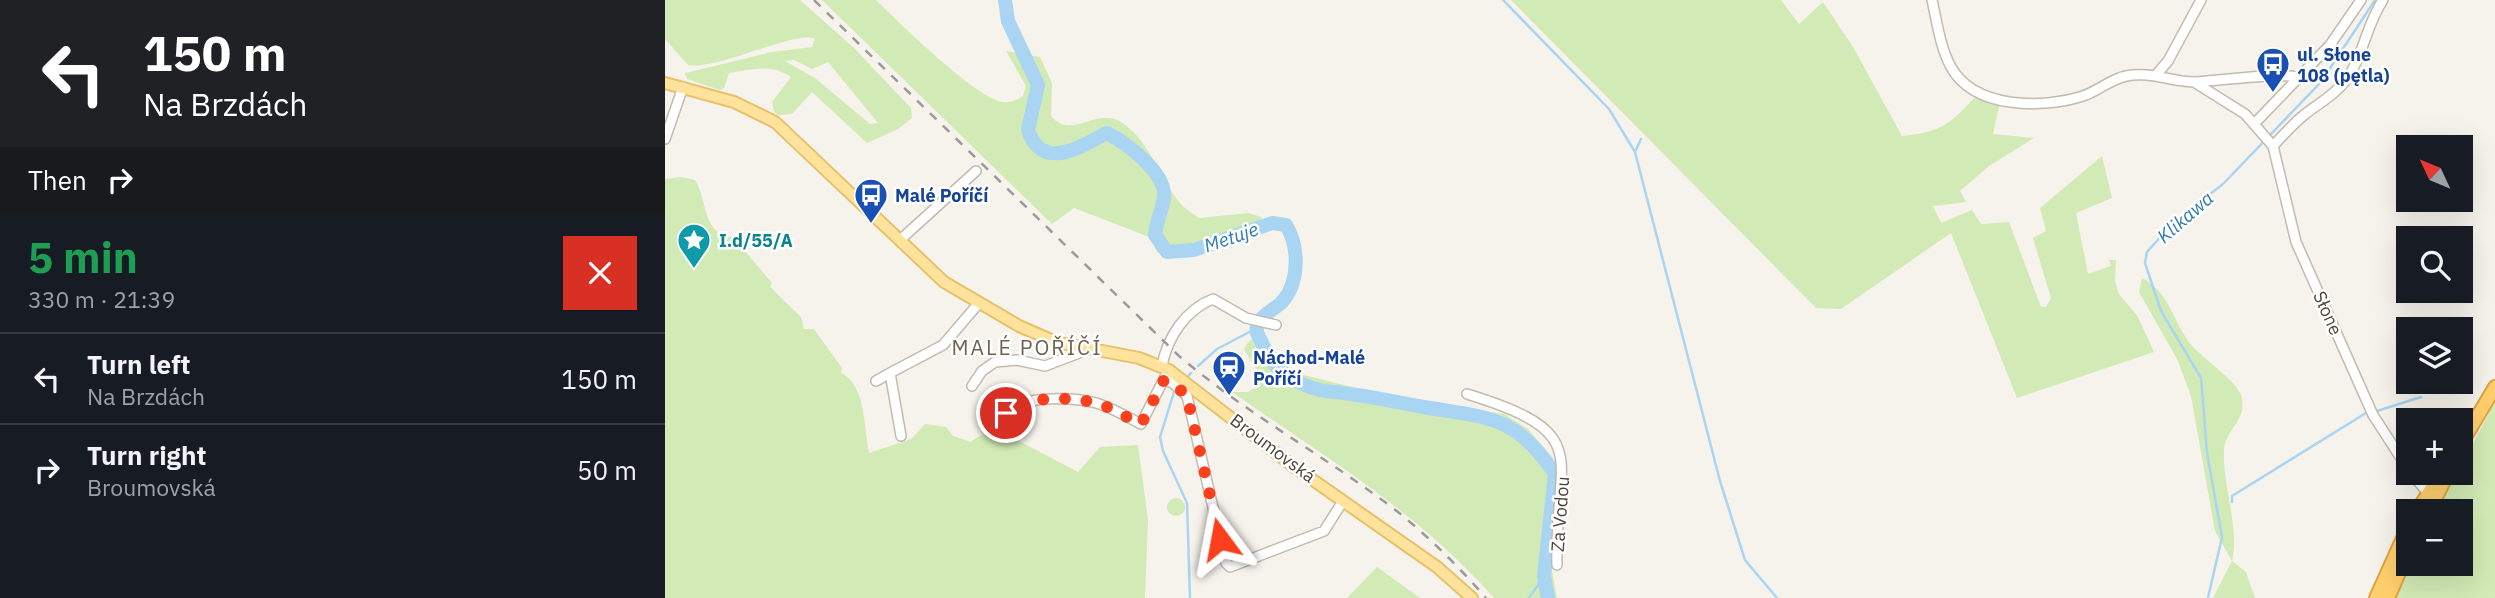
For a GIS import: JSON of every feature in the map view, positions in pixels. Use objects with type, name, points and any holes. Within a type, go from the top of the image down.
[{"type":"highway","points":[[2473,425],[2495,387]]},
{"type":"highway","points":[[2431,499],[2437,485]]},
{"type":"highway","points":[[2429,499],[2439,485]]},
{"type":"highway","points":[[2376,598],[2396,554]]},
{"type":"highway","points":[[2388,598],[2398,576]]},
{"type":"main road","name":"Broumovská","points":[[665,83],[734,102],[775,122],[944,282],[1039,336],[1117,353],[1165,372],[1437,566],[1472,598]]},
{"type":"street","points":[[1932,0],[1943,48],[1955,74],[1971,87],[1995,99],[2021,103],[2068,99],[2089,93],[2125,76],[2155,75],[2195,82],[2296,77]]},
{"type":"street","points":[[2155,75],[2168,61],[2201,0]]},
{"type":"street","points":[[2258,126],[2296,77],[2337,37],[2361,0]]},
{"type":"street","points":[[2195,82],[2258,126],[2271,143],[2330,97],[2347,78],[2361,54],[2373,16],[2383,0]]},
{"type":"street","points":[[665,139],[683,87]]},
{"type":"street","name":"Słone","points":[[2271,143],[2296,242],[2373,415],[2396,451]]},
{"type":"street","points":[[901,240],[976,171]]},
{"type":"street","points":[[1006,413],[1008,406],[1025,401],[1059,399],[1097,403],[1141,424],[1165,372],[1173,334],[1204,303],[1213,299],[1246,318],[1271,324]]},
{"type":"street","points":[[876,381],[943,345],[979,303]]},
{"type":"street","points":[[972,386],[982,371],[995,362],[1017,360],[1045,366],[1079,353],[1082,347]]},
{"type":"street","points":[[1165,372],[1187,396],[1226,563],[1230,566],[1324,531],[1343,501]]},
{"type":"street","points":[[890,373],[901,436]]},
{"type":"street","name":"Za Vodou","points":[[1467,394],[1541,423],[1555,439],[1563,469],[1557,565]]},
{"type":"street","name":"Słone","points":[[2422,485],[2432,496]]},
{"type":"green space","points":[[665,0],[800,0],[853,47],[911,108],[912,118],[898,129],[867,143],[812,92],[792,114],[778,115],[774,112],[772,102],[791,77],[776,70],[729,73],[724,88],[720,90],[687,79],[685,73],[772,52],[812,47],[815,39],[806,37],[717,62],[688,65],[665,39]],"holes":[[[794,60],[812,69],[828,62],[878,123],[870,124],[815,78],[785,61]]]},
{"type":"green space","points":[[822,0],[876,0],[957,74],[991,98],[1003,102],[1014,101],[1023,96],[1026,86],[1006,51],[1040,57],[1052,83],[1051,116],[1059,123],[1076,125],[1102,118],[1121,122],[1132,130],[1148,150],[1174,195],[1188,210],[1199,218],[1249,213],[1261,217],[1267,230],[1214,248],[1158,253],[1149,237],[1074,208],[1052,224]]},
{"type":"green space","points":[[1511,0],[1781,0],[1799,24],[1823,2],[1853,47],[1902,136],[1927,132],[1944,125],[1977,95],[2000,102],[1993,134],[2034,138],[1989,166],[1960,191],[1966,202],[1933,206],[1941,223],[1972,210],[1981,224],[2009,222],[2041,307],[2046,307],[2051,298],[2033,238],[2046,231],[2040,208],[2102,156],[2112,198],[2076,213],[2088,274],[2111,266],[2109,260],[2116,260],[2115,281],[2119,294],[2138,317],[2154,352],[2017,398],[1951,233],[1841,309],[1816,308]]},
{"type":"green space","points":[[681,177],[695,180],[711,224],[723,235],[733,237],[772,283],[770,287],[801,317],[804,329],[814,329],[842,368],[841,373],[855,387],[860,397],[869,453],[911,439],[925,424],[946,427],[953,436],[971,442],[986,434],[1012,442],[1017,440],[1078,472],[1100,447],[1138,445],[1148,520],[1145,598],[665,598],[665,179]]},
{"type":"green space","points":[[2142,278],[2159,291],[2192,346],[2227,377],[2241,395],[2243,403],[2240,417],[2224,449],[2234,535],[2232,561],[2215,531],[2191,396],[2177,359],[2139,292]]},
{"type":"green space","points":[[1263,334],[1285,364],[1304,375],[1392,397],[1504,414],[1528,429],[1552,457],[1556,505],[1551,565],[1557,598],[1494,598],[1433,537],[1401,511],[1232,392],[1248,392],[1260,385],[1260,377],[1244,349],[1249,341]]},
{"type":"green space","points":[[2495,402],[2495,598],[2393,598],[2405,576],[2473,576],[2473,499],[2443,499],[2451,485],[2473,485],[2473,443]]},
{"type":"green space","points":[[1176,498],[1182,501],[1185,507],[1182,513],[1176,516],[1170,513],[1167,507],[1170,501]]},
{"type":"green space","points":[[2232,561],[2246,572],[2255,598],[2213,598]]},
{"type":"green space","points":[[1377,567],[1420,598],[1347,598]]},
{"type":"waterway","name":"Metuje","points":[[1005,0],[1008,21],[1038,85],[1028,130],[1034,143],[1052,153],[1063,152],[1107,133],[1134,151],[1152,168],[1163,187],[1164,197],[1155,235],[1167,252],[1194,250],[1272,223],[1286,225],[1295,253],[1295,274],[1288,294],[1263,317],[1257,328],[1267,353],[1286,375],[1323,391],[1480,416],[1511,428],[1540,454],[1555,474],[1544,576],[1548,598]]},
{"type":"waterway","points":[[1503,0],[1609,109],[1635,152],[1720,481],[1745,560],[1777,598]]},
{"type":"waterway","name":"Klikawa","points":[[2208,598],[2222,537],[2207,453],[2201,378],[2161,311],[2145,263],[2147,252],[2173,223],[2223,184],[2321,82],[2375,0]]},
{"type":"waterway","points":[[1635,152],[1641,139]]},
{"type":"waterway","points":[[1198,366],[1217,349],[1257,328]]},
{"type":"waterway","points":[[1188,376],[1191,373]]},
{"type":"waterway","points":[[1175,389],[1160,437],[1163,451],[1187,503],[1190,598]]},
{"type":"waterway","points":[[2377,411],[2421,397]]},
{"type":"waterway","points":[[2232,502],[2232,496],[2366,413]]},
{"type":"waterway","points":[[1529,598],[1544,576]]},
{"type":"railway","points":[[814,0],[1179,356],[1232,398],[1398,512],[1444,553],[1486,598]]},
{"type":"place","name":"ul. Słone 108 (pętla)","points":[[2273,94]]},
{"type":"place","name":"Malé Poříčí","points":[[871,225]]},
{"type":"place","name":"I.d/55/A","points":[[694,270]]},
{"type":"place","name":"Náchod-Malé Poříčí","points":[[1229,397]]},
{"type":"district","name":"MALÉ POŘÍČÍ","points":[[1027,347]]},
{"type":"route","points":[[1006,413],[1008,406],[1025,401],[1059,399],[1097,403],[1141,424],[1164,380],[1173,383],[1187,396],[1220,539]]}]
